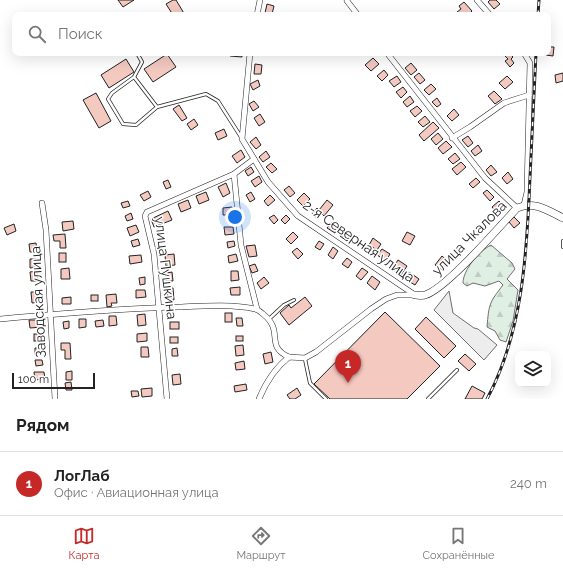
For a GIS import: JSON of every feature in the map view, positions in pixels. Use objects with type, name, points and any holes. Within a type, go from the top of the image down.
[{"type":"street","points":[[258,12],[260,0]]},
{"type":"street","points":[[476,0],[487,12]]},
{"type":"street","points":[[348,1],[356,12]]},
{"type":"street","points":[[242,139],[250,56]]},
{"type":"street","points":[[389,56],[452,138],[485,178],[517,208]]},
{"type":"street","points":[[524,205],[527,192],[530,63],[526,56]]},
{"type":"street","points":[[452,138],[504,103],[529,95]]},
{"type":"street","name":"2-я Северная улица","points":[[242,139],[268,182],[298,216],[415,295]]},
{"type":"street","points":[[254,159],[234,174],[241,245],[257,309]]},
{"type":"street","name":"улица Пушкина","points":[[167,399],[160,307],[154,254],[145,216],[147,212],[234,174]]},
{"type":"street","name":"Заводская улица","points":[[42,203],[51,314],[55,399]]},
{"type":"street","name":"улица Чкалова","points":[[415,295],[424,295],[434,290],[457,271],[517,208],[529,204],[543,208],[563,218]]},
{"type":"street","points":[[0,319],[160,307],[211,306],[257,309],[269,319],[274,328],[276,346],[280,353],[289,357],[305,358],[316,352],[386,299],[397,295],[415,295]]},
{"type":"street","points":[[259,399],[269,378],[279,365],[289,357]]},
{"type":"lane","points":[[139,56],[142,62],[134,77],[112,93],[108,99],[123,124],[136,126],[157,107],[206,94],[218,101],[242,139]]},
{"type":"lane","points":[[134,77],[157,107]]},
{"type":"lane","points":[[563,241],[563,247]]},
{"type":"lane","points":[[269,319],[284,305],[294,300]]},
{"type":"lane","points":[[305,358],[310,383],[326,399]]},
{"type":"lane","points":[[428,399],[458,370]]},
{"type":"green space","points":[[491,245],[512,263],[515,269],[507,279],[518,290],[513,321],[506,342],[500,340],[495,331],[487,327],[490,304],[503,285],[499,281],[485,286],[473,283],[467,286],[463,283],[466,272],[472,261]]},
{"type":"shaded area","points":[[449,291],[453,313],[474,328],[478,329],[497,345],[484,360],[434,310]]},
{"type":"building","points":[[118,0],[134,0],[123,7]]},
{"type":"building","points":[[176,0],[183,12],[171,12],[166,4]]},
{"type":"building","points":[[490,0],[496,0],[500,4],[494,9],[488,2]]},
{"type":"building","points":[[464,2],[472,11],[457,12],[461,9],[459,6]]},
{"type":"building","points":[[267,4],[274,6],[272,12],[265,12]]},
{"type":"building","points":[[551,47],[554,47],[553,56],[551,56]]},
{"type":"building","points":[[164,56],[168,56],[176,67],[153,82],[144,69]]},
{"type":"building","points":[[505,56],[513,57],[511,59],[514,63],[510,67],[505,61],[508,59]]},
{"type":"building","points":[[373,58],[379,64],[371,71],[365,65]]},
{"type":"building","points":[[126,59],[134,72],[109,88],[101,75]]},
{"type":"building","points":[[411,63],[417,70],[411,75],[405,68]]},
{"type":"building","points":[[255,64],[262,65],[261,74],[254,74]]},
{"type":"building","points":[[384,70],[388,75],[382,81],[377,76]]},
{"type":"building","points":[[419,73],[425,80],[420,84],[414,77]]},
{"type":"building","points":[[563,73],[563,81],[556,83],[555,75]]},
{"type":"building","points":[[397,76],[401,82],[394,87],[389,81]]},
{"type":"building","points":[[507,76],[513,82],[505,89],[499,83]]},
{"type":"building","points":[[258,80],[260,86],[253,90],[250,84]]},
{"type":"building","points":[[431,84],[436,89],[429,95],[424,90]]},
{"type":"building","points":[[403,87],[407,92],[401,98],[396,92]]},
{"type":"building","points":[[494,91],[502,99],[495,104],[488,96]]},
{"type":"building","points":[[96,93],[111,121],[99,128],[83,100]]},
{"type":"building","points":[[410,96],[414,102],[407,107],[403,102]]},
{"type":"building","points":[[437,98],[441,104],[437,107],[432,102]]},
{"type":"building","points":[[254,101],[259,107],[253,111],[249,104]]},
{"type":"building","points":[[179,105],[187,118],[182,121],[173,109]]},
{"type":"building","points":[[417,106],[422,111],[415,117],[410,111]]},
{"type":"building","points":[[454,109],[459,115],[452,121],[447,116]]},
{"type":"building","points":[[260,114],[265,122],[259,126],[254,118]]},
{"type":"building","points":[[425,116],[430,122],[423,127],[418,122]]},
{"type":"building","points":[[194,119],[198,125],[191,130],[187,124]]},
{"type":"building","points":[[433,122],[439,128],[424,141],[419,135]]},
{"type":"building","points":[[224,129],[227,136],[218,140],[215,133]]},
{"type":"building","points":[[438,133],[443,139],[436,145],[431,139]]},
{"type":"building","points":[[468,136],[473,143],[468,147],[462,140]]},
{"type":"building","points":[[256,137],[261,145],[256,149],[250,142]]},
{"type":"building","points":[[446,141],[452,147],[443,154],[438,148]]},
{"type":"building","points":[[478,145],[482,151],[475,156],[471,151]]},
{"type":"building","points":[[241,150],[245,157],[237,163],[232,156]]},
{"type":"building","points":[[266,151],[270,157],[263,162],[259,157]]},
{"type":"building","points":[[455,153],[460,159],[453,164],[448,159]]},
{"type":"building","points":[[461,162],[466,167],[457,175],[452,169]]},
{"type":"building","points":[[271,163],[277,169],[272,173],[266,167]]},
{"type":"building","points":[[491,165],[497,172],[491,176],[486,170]]},
{"type":"building","points":[[251,167],[254,172],[248,176],[245,171]]},
{"type":"building","points":[[508,172],[513,179],[507,184],[502,178]]},
{"type":"building","points":[[259,176],[262,182],[255,187],[251,181]]},
{"type":"building","points":[[476,178],[480,182],[473,188],[469,184]]},
{"type":"building","points":[[168,180],[171,187],[166,189],[163,182]]},
{"type":"building","points":[[226,183],[230,193],[223,197],[218,187]]},
{"type":"building","points":[[289,186],[295,193],[290,197],[284,190]]},
{"type":"building","points":[[487,190],[494,197],[490,201],[483,193]]},
{"type":"building","points":[[148,191],[151,197],[144,201],[140,195]]},
{"type":"building","points":[[206,192],[209,200],[199,204],[196,196]]},
{"type":"building","points":[[251,192],[255,199],[250,202],[246,195]]},
{"type":"building","points":[[304,193],[310,199],[303,206],[297,200]]},
{"type":"building","points":[[270,195],[275,200],[268,206],[264,201]]},
{"type":"building","points":[[188,200],[191,208],[181,212],[178,204]]},
{"type":"building","points":[[327,200],[333,205],[324,216],[321,213],[317,218],[312,214],[317,208],[319,210]]},
{"type":"building","points":[[128,201],[130,206],[123,208],[121,203]]},
{"type":"building","points":[[499,201],[505,207],[498,214],[492,207]]},
{"type":"building","points":[[232,207],[233,215],[223,215],[223,208]]},
{"type":"building","points":[[168,211],[172,220],[154,227],[151,219]]},
{"type":"building","points":[[131,213],[133,219],[127,221],[125,216]]},
{"type":"building","points":[[274,215],[278,220],[274,224],[269,218]]},
{"type":"building","points":[[286,215],[290,219],[285,224],[281,220]]},
{"type":"building","points":[[514,217],[520,223],[514,228],[509,222]]},
{"type":"building","points":[[73,221],[74,229],[63,231],[62,222]]},
{"type":"building","points":[[332,222],[339,228],[335,233],[327,228]]},
{"type":"building","points":[[14,224],[16,231],[7,235],[4,228]]},
{"type":"building","points":[[136,225],[139,232],[130,236],[127,228]]},
{"type":"building","points":[[224,227],[233,227],[234,234],[225,235]]},
{"type":"building","points":[[344,230],[351,236],[347,241],[340,236]]},
{"type":"building","points":[[293,232],[298,237],[291,244],[286,239]]},
{"type":"building","points":[[407,232],[415,236],[410,245],[402,241]]},
{"type":"building","points":[[65,234],[66,248],[60,248],[60,241],[54,241],[53,235]]},
{"type":"building","points":[[373,238],[381,244],[377,250],[369,245]]},
{"type":"building","points":[[138,239],[140,245],[133,247],[131,241]]},
{"type":"building","points":[[234,241],[235,246],[228,248],[227,242]]},
{"type":"building","points":[[319,241],[324,244],[320,250],[315,247]]},
{"type":"building","points":[[36,243],[37,252],[30,252],[29,244]]},
{"type":"building","points":[[255,245],[257,256],[249,257],[246,246]]},
{"type":"building","points":[[333,247],[338,251],[333,259],[328,255]]},
{"type":"building","points":[[297,248],[303,254],[298,259],[292,252]]},
{"type":"building","points":[[382,249],[390,254],[386,261],[377,255]]},
{"type":"building","points":[[59,253],[66,253],[66,262],[59,262]]},
{"type":"building","points":[[174,254],[175,265],[166,266],[165,255]]},
{"type":"building","points":[[236,254],[238,261],[229,263],[228,256]]},
{"type":"building","points":[[141,255],[142,262],[130,264],[129,256]]},
{"type":"building","points":[[442,256],[449,262],[442,270],[435,265]]},
{"type":"building","points":[[347,258],[352,262],[348,268],[342,264]]},
{"type":"building","points":[[30,259],[36,259],[37,267],[30,268]]},
{"type":"building","points":[[398,260],[407,266],[401,275],[392,269]]},
{"type":"building","points":[[255,264],[258,271],[252,273],[249,266]]},
{"type":"building","points":[[69,268],[70,279],[61,279],[61,269]]},
{"type":"building","points":[[362,268],[368,272],[361,280],[356,276]]},
{"type":"building","points":[[37,271],[38,281],[31,281],[30,272]]},
{"type":"building","points":[[231,271],[238,271],[239,280],[231,281]]},
{"type":"building","points":[[172,272],[173,281],[166,281],[166,273]]},
{"type":"building","points":[[409,272],[419,279],[415,285],[405,279]]},
{"type":"building","points":[[372,276],[380,282],[375,290],[367,283]]},
{"type":"building","points":[[145,277],[145,284],[140,285],[139,278]]},
{"type":"building","points":[[264,277],[269,283],[261,289],[257,283]]},
{"type":"building","points":[[240,287],[240,295],[231,295],[230,288]]},
{"type":"building","points":[[173,288],[174,300],[168,301],[167,289]]},
{"type":"building","points":[[136,290],[145,290],[146,297],[136,298]]},
{"type":"building","points":[[31,292],[39,292],[40,302],[32,303]]},
{"type":"building","points":[[116,294],[117,303],[111,303],[112,306],[107,307],[106,295]]},
{"type":"building","points":[[91,295],[98,295],[98,301],[91,301]]},
{"type":"building","points":[[71,297],[71,304],[62,304],[62,298]]},
{"type":"building","points":[[305,297],[312,306],[289,325],[280,313],[289,305],[291,308]]},
{"type":"building","points":[[385,312],[440,366],[407,399],[330,399],[314,384]]},
{"type":"building","points":[[225,313],[232,313],[232,322],[225,322]]},
{"type":"building","points":[[145,314],[146,325],[138,326],[137,315]]},
{"type":"building","points":[[109,316],[116,316],[117,325],[109,326]]},
{"type":"building","points":[[426,317],[456,346],[444,358],[415,329]]},
{"type":"building","points":[[236,318],[242,318],[243,326],[237,326]]},
{"type":"building","points":[[79,319],[86,319],[86,327],[79,328]]},
{"type":"building","points":[[29,320],[41,320],[42,327],[30,328]]},
{"type":"building","points":[[103,320],[104,326],[96,327],[95,321]]},
{"type":"building","points":[[69,321],[69,328],[64,329],[63,322]]},
{"type":"building","points":[[170,322],[179,322],[179,329],[170,329]]},
{"type":"building","points":[[147,333],[147,341],[137,342],[137,334]]},
{"type":"building","points":[[34,334],[43,334],[43,341],[34,341]]},
{"type":"building","points":[[236,336],[243,336],[243,341],[236,341]]},
{"type":"building","points":[[170,337],[178,337],[178,343],[170,343]]},
{"type":"building","points":[[61,343],[70,343],[71,359],[65,359],[65,350],[61,350]]},
{"type":"building","points":[[243,345],[244,355],[236,356],[235,346]]},
{"type":"building","points":[[141,347],[148,347],[149,357],[141,357]]},
{"type":"building","points":[[35,348],[42,348],[42,353],[35,354]]},
{"type":"building","points":[[177,348],[178,356],[172,356],[172,349]]},
{"type":"building","points":[[271,352],[273,362],[265,364],[263,354]]},
{"type":"building","points":[[465,354],[476,364],[469,371],[458,361]]},
{"type":"building","points":[[35,360],[42,360],[43,365],[36,366]]},
{"type":"building","points":[[244,361],[245,369],[236,370],[235,363]]},
{"type":"building","points":[[72,371],[72,380],[66,380],[66,372]]},
{"type":"building","points":[[34,372],[44,372],[45,379],[35,380]]},
{"type":"building","points":[[180,374],[181,384],[173,385],[172,375]]},
{"type":"building","points":[[71,382],[72,390],[66,390],[65,383]]},
{"type":"building","points":[[246,384],[247,390],[235,392],[234,386]]},
{"type":"building","points":[[472,386],[485,393],[482,399],[465,399]]},
{"type":"building","points":[[152,388],[152,396],[142,397],[141,389]]},
{"type":"building","points":[[297,388],[301,395],[295,399],[290,399],[287,395]]},
{"type":"building","points":[[131,391],[138,391],[139,396],[132,397]]},
{"type":"railway","points":[[538,12],[539,0]]},
{"type":"railway","points":[[487,399],[499,373],[516,319],[525,263],[536,56]]},
{"type":"place","name":"ЛогЛаб","points":[[348,383]]}]
